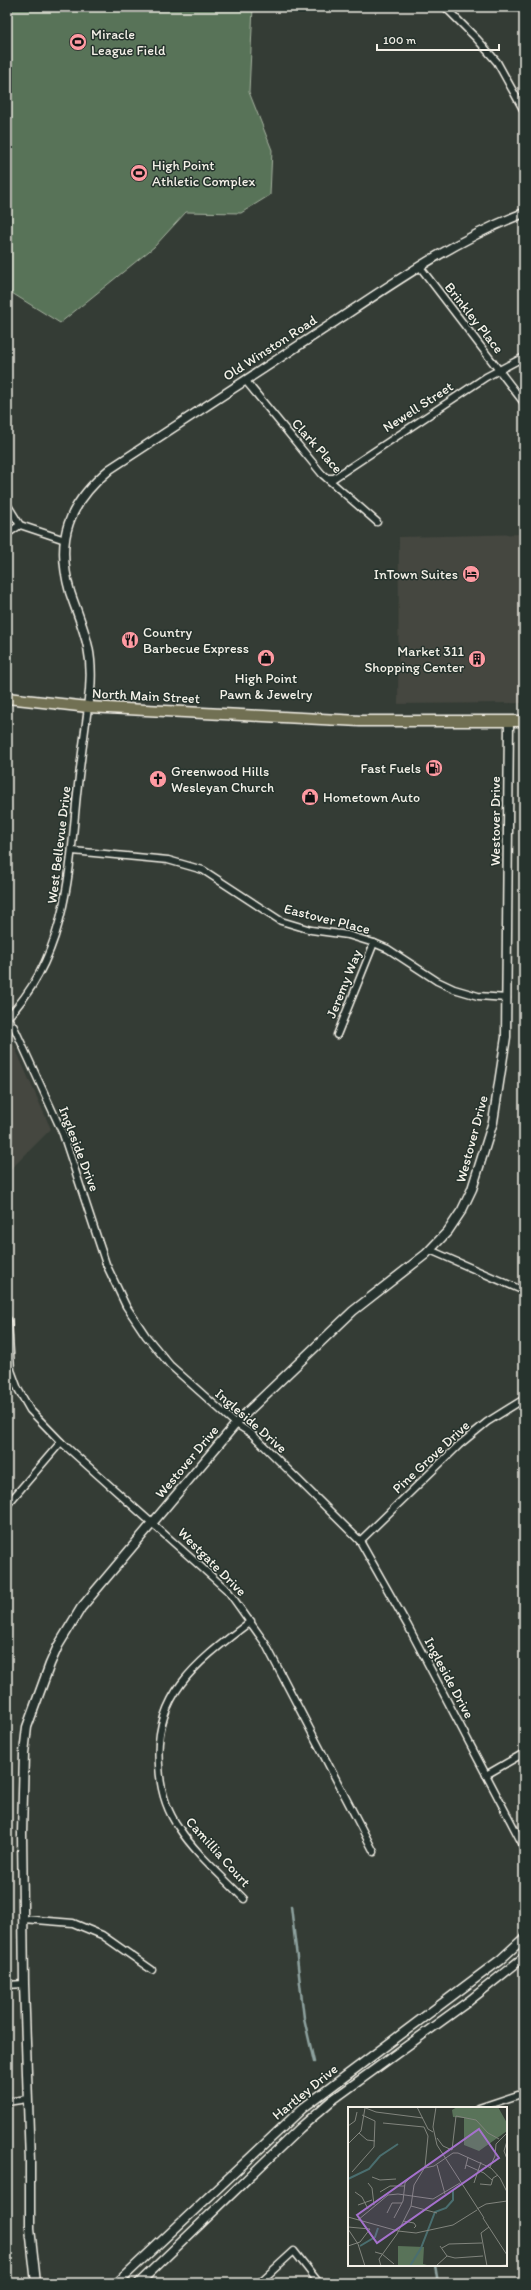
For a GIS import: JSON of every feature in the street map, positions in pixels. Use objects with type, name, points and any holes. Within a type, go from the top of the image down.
[{"type":"main road","name":"North Main Street","points":[[7,698],[88,707],[360,721],[524,721]]},
{"type":"street","points":[[445,7],[477,39],[497,62],[524,111]]},
{"type":"street","name":"Old Winston Road","points":[[88,707],[90,691],[88,648],[64,562],[65,540],[71,518],[79,499],[91,484],[110,469],[420,267],[501,222],[524,213]]},
{"type":"street","name":"Brinkley Place","points":[[420,267],[524,403]]},
{"type":"street","name":"Newell Street","points":[[327,478],[334,478],[466,390],[524,357]]},
{"type":"street","name":"Clark Place","points":[[245,380],[322,474],[377,522]]},
{"type":"street","points":[[7,504],[20,525],[65,540]]},
{"type":"street","points":[[7,534],[20,525]]},
{"type":"street","name":"West Bellevue Drive","points":[[7,1018],[33,986],[57,934],[68,889],[88,707]]},
{"type":"street","name":"Westover Drive","points":[[36,2283],[30,2228],[30,2162],[24,1984],[22,1834],[24,1752],[28,1727],[39,1690],[58,1646],[81,1608],[236,1424],[353,1311],[430,1250],[448,1231],[462,1210],[482,1159],[493,1122],[506,1037],[509,721]]},
{"type":"street","name":"Eastover Place","points":[[73,851],[140,856],[168,860],[191,866],[218,878],[255,905],[281,920],[311,930],[348,935],[374,943],[388,949],[437,981],[454,989],[478,996],[507,998]]},
{"type":"street","name":"Jeremy Way","points":[[337,1035],[374,943]]},
{"type":"street","name":"Ingleside Drive","points":[[7,1018],[14,1027],[63,1134],[106,1264],[126,1306],[146,1336],[170,1365],[236,1424],[252,1434],[360,1541],[408,1626],[524,1848]]},
{"type":"street","points":[[430,1250],[524,1291]]},
{"type":"street","name":"Westgate Drive","points":[[8,1320],[11,1370],[18,1389],[30,1410],[61,1442],[154,1522],[228,1591],[251,1621],[265,1643],[374,1852]]},
{"type":"street","name":"Pine Grove Drive","points":[[360,1541],[459,1445],[487,1422],[524,1399]]},
{"type":"street","points":[[7,1505],[61,1442]]},
{"type":"street","name":"Camillia Court","points":[[244,1899],[179,1828],[168,1807],[160,1784],[157,1750],[158,1733],[169,1702],[179,1685],[192,1669],[251,1621]]},
{"type":"street","points":[[486,1775],[524,1753]]},
{"type":"street","points":[[24,1919],[73,1924],[102,1935],[152,1970]]},
{"type":"street","name":"Hartley Drive","points":[[117,2283],[303,2108],[500,1960],[524,1938]]},
{"type":"street","name":"Hartley Drive","points":[[139,2283],[300,2128],[326,2105],[469,2001],[524,1957]]},
{"type":"street","points":[[7,1985],[24,1984]]},
{"type":"street","points":[[482,2107],[524,2093]]},
{"type":"street","points":[[7,2102],[27,2099]]},
{"type":"street","points":[[259,2283],[294,2251],[319,2283]]},
{"type":"shaded area","points":[[524,534],[524,703],[398,704],[399,537]]},
{"type":"shaded area","points":[[7,1036],[12,1041],[51,1129],[7,1173]]},
{"type":"green space","name":"High Point Athletic Complex","points":[[7,7],[253,7],[249,92],[272,150],[270,195],[241,213],[186,212],[154,247],[60,323],[7,290]]},
{"type":"waterway","points":[[291,1906],[304,2018],[314,2062]]},
{"type":"waterway","points":[[435,2266],[438,2283]]},
{"type":"place","name":"Miracle League Field","points":[[78,42]]},
{"type":"place","name":"High Point Athletic Complex","points":[[139,173]]},
{"type":"place","name":"InTown Suites","points":[[471,574]]},
{"type":"place","name":"Country Barbecue Express","points":[[130,640]]},
{"type":"place","name":"High Point Pawn & Jewelry","points":[[266,658]]},
{"type":"place","name":"Market 311 Shopping Center","points":[[477,659]]},
{"type":"place","name":"Fast Fuels","points":[[434,768]]},
{"type":"place","name":"Greenwood Hills Wesleyan Church","points":[[158,779]]},
{"type":"place","name":"Hometown Auto","points":[[310,797]]}]
